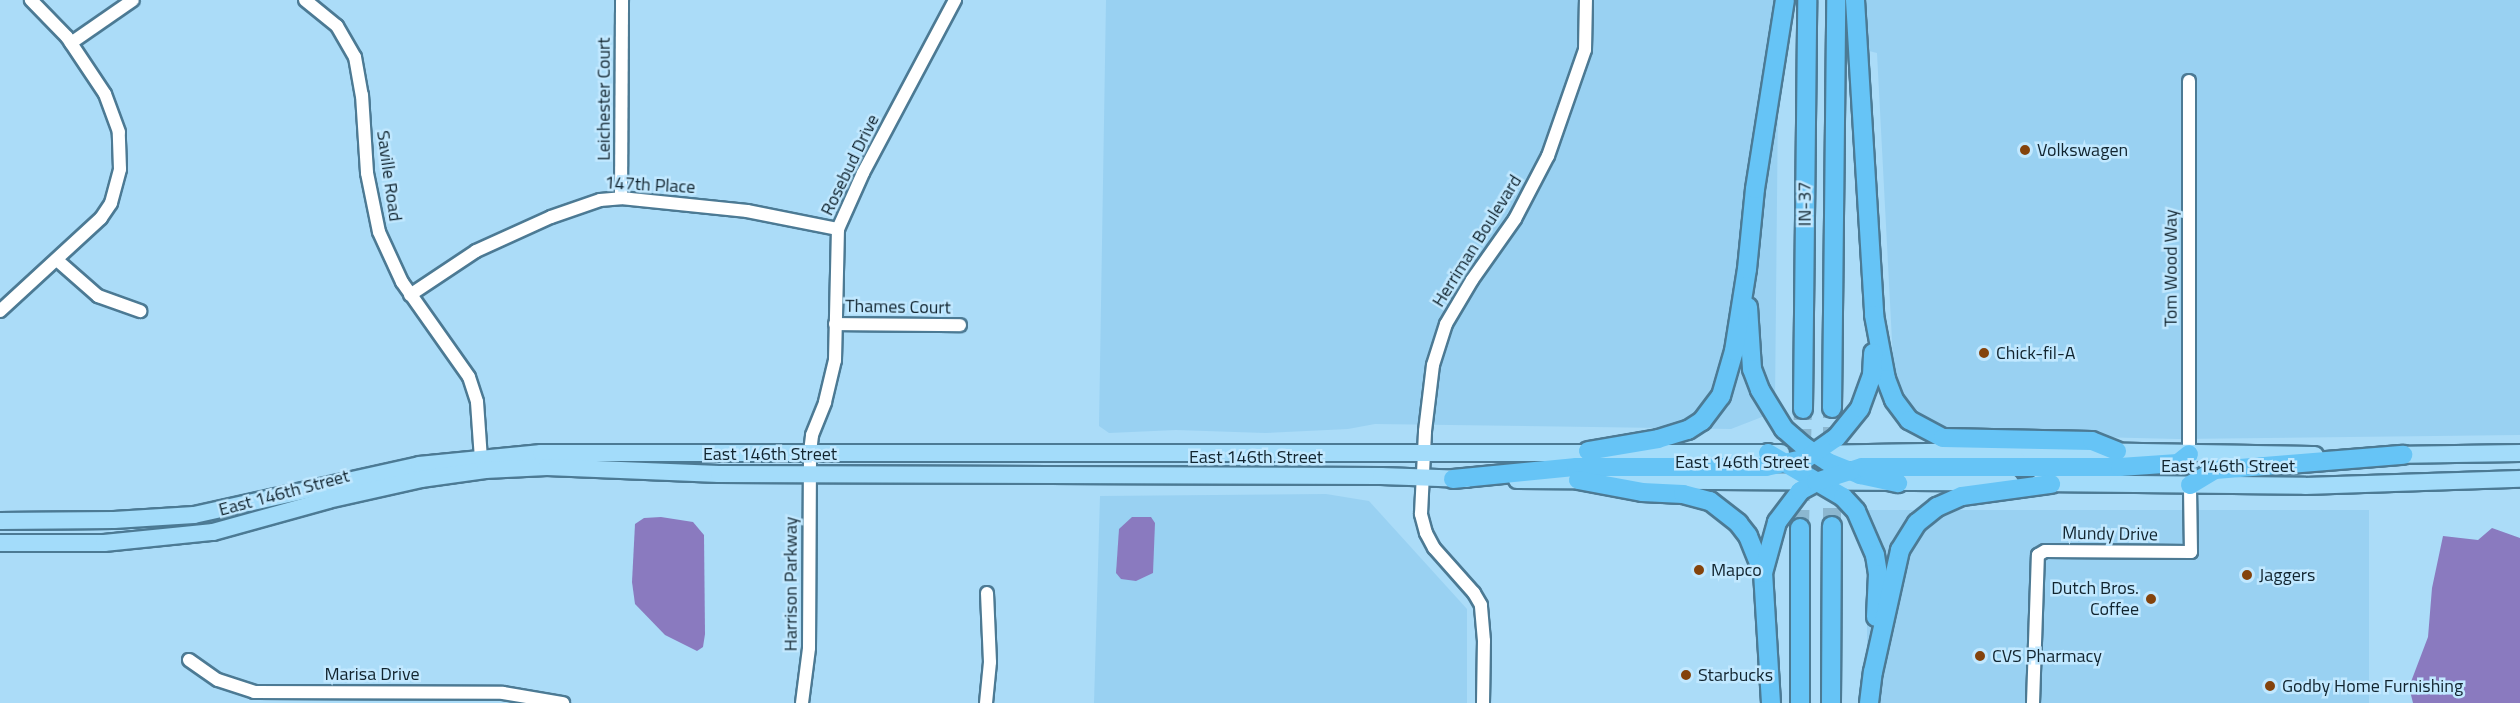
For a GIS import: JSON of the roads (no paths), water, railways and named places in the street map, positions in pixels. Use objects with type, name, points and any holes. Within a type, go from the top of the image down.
[{"type":"highway","points":[[1588,452],[1658,439],[1688,430],[1702,421],[1721,396],[1729,375],[1747,269],[1755,189],[1785,0]]},
{"type":"highway","name":"IN-37","points":[[1803,409],[1807,0]]},
{"type":"highway","name":"IN-37","points":[[1832,408],[1836,0]]},
{"type":"highway","points":[[1453,479],[1575,467],[1766,467],[1815,454],[1842,432],[1867,394],[1872,375],[1874,315],[1855,0]]},
{"type":"highway","points":[[1747,269],[1749,348],[1760,390],[1784,429],[1815,454],[1849,470],[1898,483]]},
{"type":"highway","points":[[1874,315],[1886,379],[1894,400],[1909,420],[1923,429],[1943,438],[1976,441],[2092,441],[2117,451]]},
{"type":"highway","points":[[1768,453],[1843,497],[1856,511],[1875,555],[1878,574],[1873,672],[1869,703]]},
{"type":"highway","points":[[1763,573],[1777,522],[1789,503],[1816,482],[1849,470],[1862,467],[1925,466],[2120,467],[2178,463],[2189,454]]},
{"type":"highway","points":[[2190,485],[2215,470],[2403,456]]},
{"type":"highway","points":[[1578,480],[1642,492],[1683,494],[1710,501],[1738,523],[1748,536],[1763,573],[1771,703]]},
{"type":"highway","points":[[1873,672],[1900,550],[1917,524],[1937,507],[1962,496],[2050,483]]},
{"type":"highway","points":[[1831,703],[1832,526]]},
{"type":"highway","points":[[1800,528],[1800,703]]},
{"type":"main road","name":"East 146th Street","points":[[0,543],[104,543],[213,532],[251,519],[409,481],[485,470],[547,467],[719,474],[809,463],[1424,455],[1504,451],[1815,454],[2117,451],[2403,456],[2520,453]]},
{"type":"main road","name":"East 146th Street","points":[[0,521],[114,520],[194,515],[419,465],[541,453],[809,463],[1422,479],[2305,486],[2520,479]]},
{"type":"street","points":[[0,311],[101,218],[111,203],[120,169],[119,132],[111,106],[71,43],[31,0]]},
{"type":"street","points":[[71,43],[134,0]]},
{"type":"street","name":"Leichester Court","points":[[621,198],[622,0]]},
{"type":"street","name":"Rosebud Drive","points":[[809,463],[812,435],[832,377],[838,229],[863,173],[955,0]]},
{"type":"street","name":"Herriman Boulevard","points":[[1483,703],[1484,617],[1481,605],[1474,593],[1434,548],[1426,533],[1421,514],[1422,479],[1433,365],[1446,324],[1472,280],[1515,219],[1548,156],[1586,50],[1586,0]]},
{"type":"street","name":"Saville Road","points":[[308,1],[337,26],[355,57],[361,84],[373,212],[389,258],[410,295],[469,377],[477,402],[481,459]]},
{"type":"street","name":"Tom Wood Way","points":[[2189,81],[2189,454]]},
{"type":"street","name":"147th Place","points":[[410,295],[456,262],[585,203],[621,198],[747,211],[838,229]]},
{"type":"street","points":[[57,260],[98,296],[140,312]]},
{"type":"street","name":"Thames Court","points":[[835,324],[960,325]]},
{"type":"street","name":"Harrison Parkway","points":[[802,703],[810,648],[809,463]]},
{"type":"street","name":"Mundy Drive","points":[[2033,703],[2038,555],[2044,551],[2191,552],[2190,485]]},
{"type":"street","points":[[986,703],[990,662],[987,593]]},
{"type":"street","name":"Marisa Drive","points":[[189,660],[218,680],[254,692],[487,693],[563,703]]},
{"type":"tunnel","points":[[1832,408],[1832,526]]},
{"type":"tunnel","points":[[1800,528],[1803,409]]},
{"type":"place","name":"Volkswagen","points":[[2025,150]]},
{"type":"place","name":"Chick-fil-A","points":[[1984,353]]},
{"type":"place","name":"Mapco","points":[[1699,570]]},
{"type":"place","name":"Jaggers","points":[[2247,575]]},
{"type":"place","name":"Dutch Bros. Coffee","points":[[2151,599]]},
{"type":"place","name":"CVS Pharmacy","points":[[1980,656]]},
{"type":"place","name":"Starbucks","points":[[1686,675]]},
{"type":"place","name":"Godby Home Furnishing","points":[[2270,686]]}]
